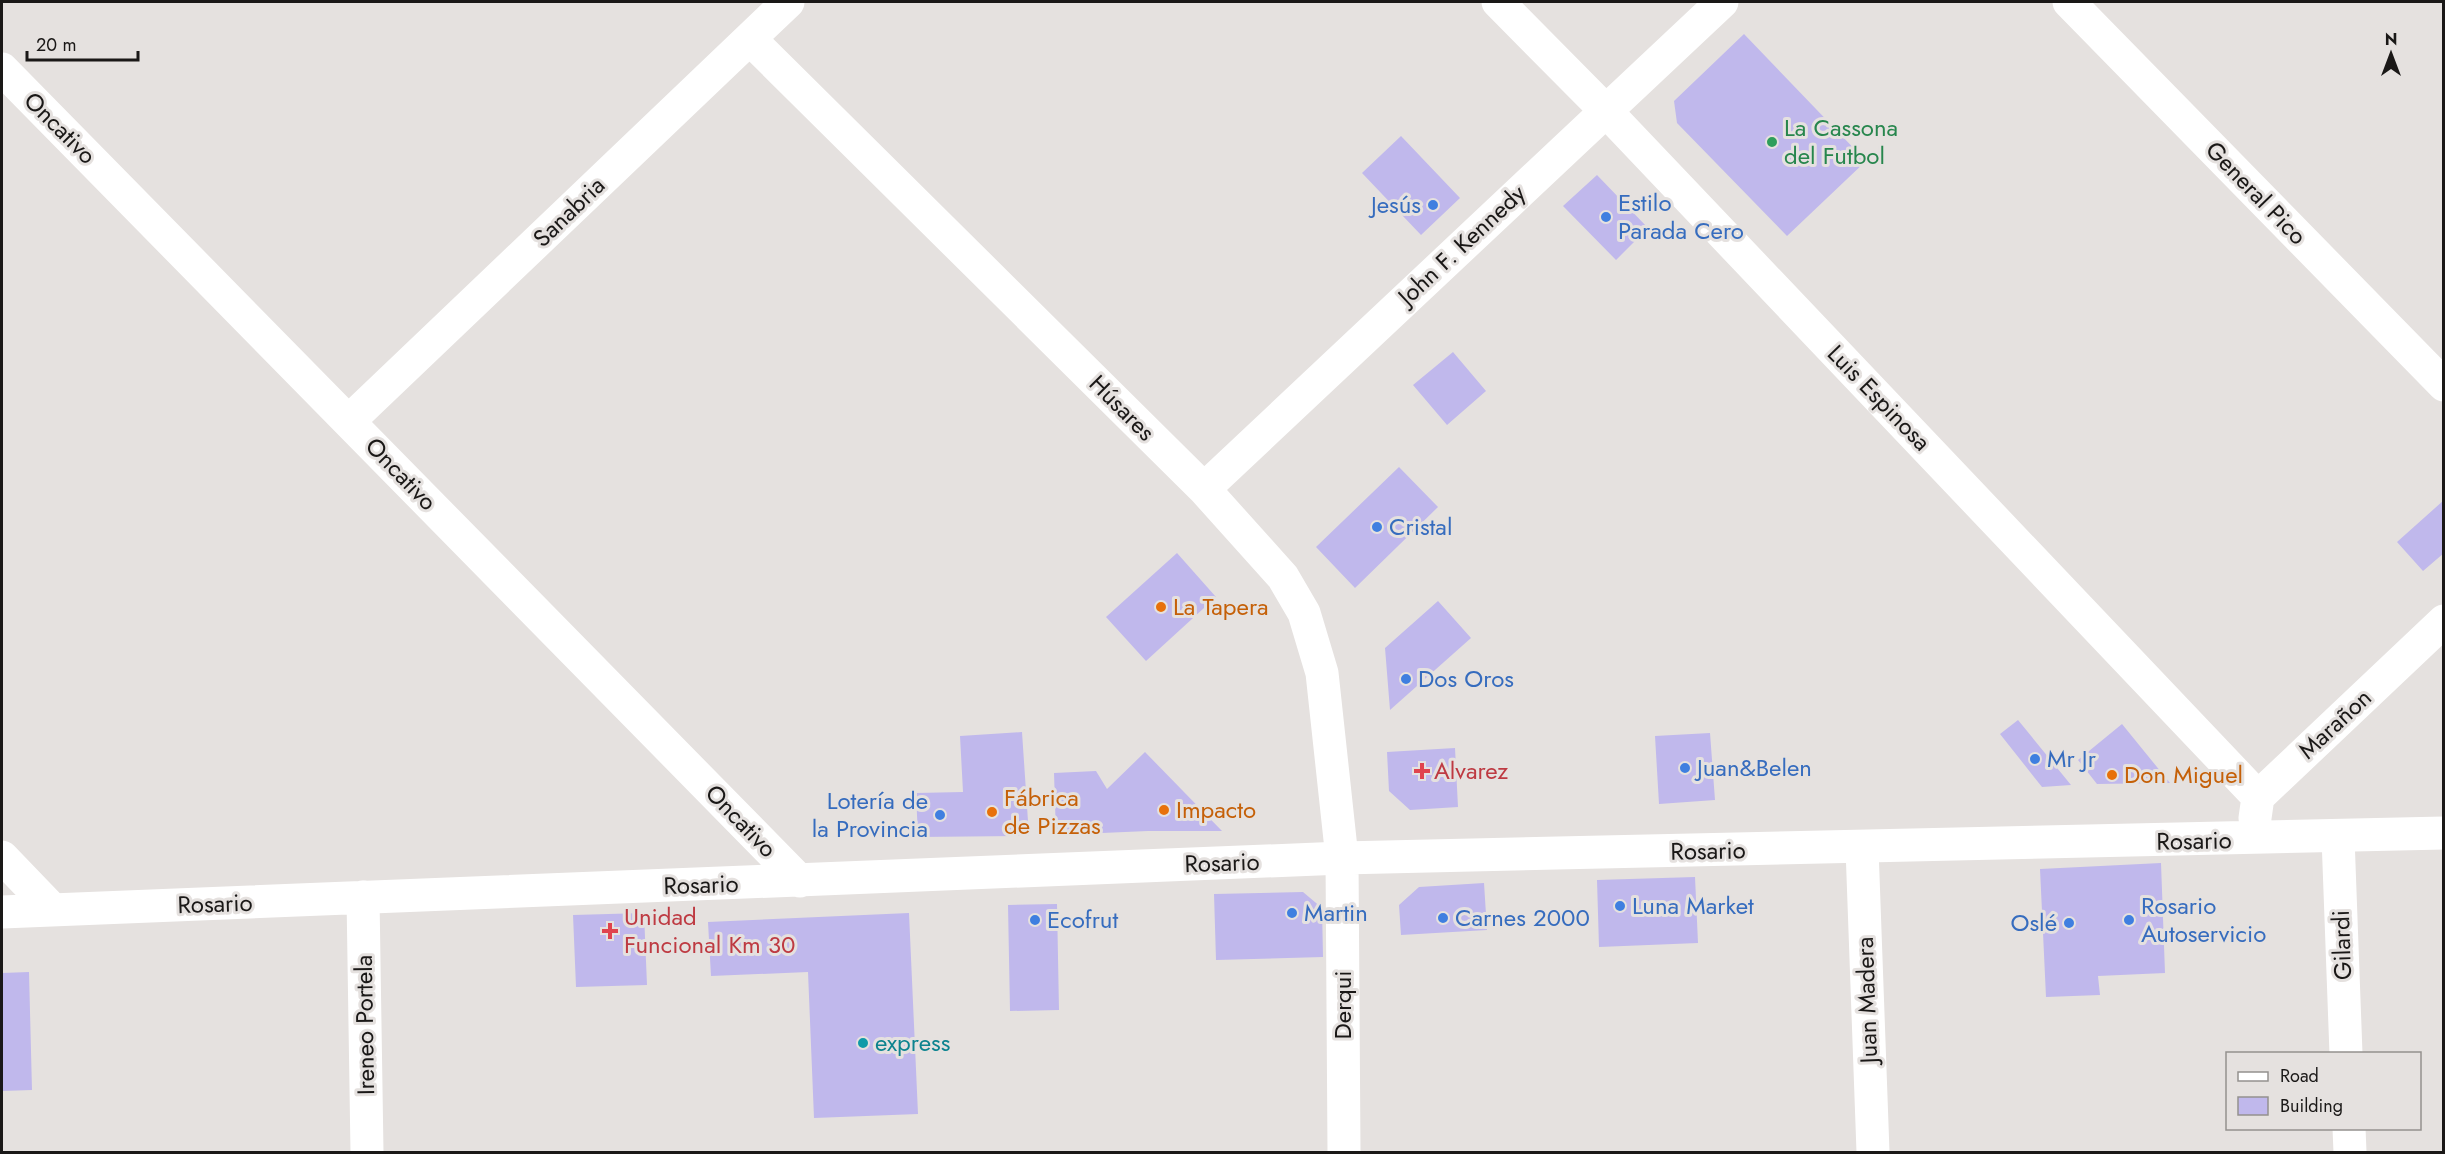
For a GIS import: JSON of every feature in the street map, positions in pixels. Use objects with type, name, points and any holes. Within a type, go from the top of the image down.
[{"type":"street","name":"Sanabria","points":[[349,421],[788,2]]},
{"type":"street","name":"Luis Espinosa","points":[[1498,2],[1605,110],[2258,797]]},
{"type":"street","name":"John F. Kennedy","points":[[1204,489],[1722,2]]},
{"type":"street","name":"General Pico","points":[[2069,2],[2444,385]]},
{"type":"street","name":"Húsares","points":[[750,39],[1204,489],[1283,577],[1304,613],[1322,674],[1342,858]]},
{"type":"street","name":"Oncativo","points":[[2,69],[800,881]]},
{"type":"street","name":"Marañon","points":[[2258,797],[2444,621]]},
{"type":"street","points":[[2253,839],[2258,797]]},
{"type":"street","name":"Rosario","points":[[2,912],[1342,858],[1862,849],[2444,833]]},
{"type":"street","name":"Gilardi","points":[[2338,837],[2346,1052]]},
{"type":"street","name":"Juan Madera","points":[[1862,849],[1873,1152]]},
{"type":"street","points":[[2,857],[53,910]]},
{"type":"street","name":"Derqui","points":[[1342,858],[1344,1152]]},
{"type":"street","name":"Ireneo Portela","points":[[363,897],[367,1152]]},
{"type":"street","points":[[2349,1130],[2350,1152]]},
{"type":"building","name":"La Cassona del Futbol","points":[[1744,34],[1866,161],[1787,236],[1677,123],[1674,101]]},
{"type":"building","points":[[1401,136],[1460,198],[1421,235],[1362,173]]},
{"type":"building","name":"Estilo Parada Cero","points":[[1597,175],[1648,228],[1616,260],[1563,206]]},
{"type":"building","points":[[1453,352],[1486,391],[1447,425],[1413,385]]},
{"type":"building","name":"Cristal","points":[[1399,467],[1438,507],[1355,588],[1316,547]]},
{"type":"building","points":[[2444,500],[2444,553],[2423,571],[2397,542]]},
{"type":"building","name":"La Tapera","points":[[1177,553],[1216,597],[1146,661],[1106,617]]},
{"type":"building","name":"Dos Oros","points":[[1438,601],[1471,638],[1390,710],[1385,648]]},
{"type":"building","name":"Mr Jr","points":[[2018,720],[2071,785],[2042,787],[2000,734]]},
{"type":"building","points":[[2122,724],[2170,783],[2097,784],[2078,760]]},
{"type":"building","points":[[1022,732],[1029,836],[918,837],[916,793],[963,792],[960,736]]},
{"type":"building","name":"Juan&Belen","points":[[1710,733],[1715,800],[1659,804],[1655,736]]},
{"type":"building","name":"Alvarez","points":[[1455,748],[1458,807],[1410,810],[1389,791],[1387,752]]},
{"type":"building","points":[[1145,752],[1222,831],[1056,835],[1054,773],[1096,771],[1107,789]]},
{"type":"building","points":[[2161,863],[2165,973],[2098,976],[2100,995],[2046,997],[2040,869]]},
{"type":"building","points":[[1695,877],[1698,943],[1599,947],[1597,880]]},
{"type":"building","name":"Carnes 2000","points":[[1484,883],[1487,930],[1401,935],[1399,905],[1419,887]]},
{"type":"building","points":[[1303,892],[1322,908],[1323,957],[1216,960],[1214,894]]},
{"type":"building","points":[[1057,904],[1059,1010],[1010,1011],[1008,905]]},
{"type":"building","points":[[644,913],[647,985],[576,987],[573,915]]},
{"type":"building","name":"express","points":[[909,913],[918,1114],[814,1118],[808,972],[711,976],[708,922]]},
{"type":"building","points":[[29,972],[32,1090],[2,1091],[2,973]]},
{"type":"place","name":"La Cassona del Futbol","points":[[1772,142]]},
{"type":"place","name":"Jesús","points":[[1433,205]]},
{"type":"place","name":"Estilo Parada Cero","points":[[1606,217]]},
{"type":"place","name":"Cristal","points":[[1377,527]]},
{"type":"place","name":"La Tapera","points":[[1161,607]]},
{"type":"place","name":"Dos Oros","points":[[1406,679]]},
{"type":"place","name":"Mr Jr","points":[[2035,759]]},
{"type":"place","name":"Juan&Belen","points":[[1685,768]]},
{"type":"place","name":"Alvarez","points":[[1422,771]]},
{"type":"place","name":"Don Miguel","points":[[2112,775]]},
{"type":"place","name":"Impacto","points":[[1164,810]]},
{"type":"place","name":"Fábrica de Pizzas","points":[[992,812]]},
{"type":"place","name":"Lotería de la Provincia","points":[[940,815]]},
{"type":"place","name":"Luna Market","points":[[1620,906]]},
{"type":"place","name":"Martin","points":[[1292,913]]},
{"type":"place","name":"Carnes 2000","points":[[1443,918]]},
{"type":"place","name":"Ecofrut","points":[[1035,920]]},
{"type":"place","name":"Rosario Autoservicio","points":[[2129,920]]},
{"type":"place","name":"Oslé","points":[[2069,923]]},
{"type":"place","name":"Unidad Funcional Km 30","points":[[610,931]]},
{"type":"place","name":"express","points":[[863,1043]]}]
